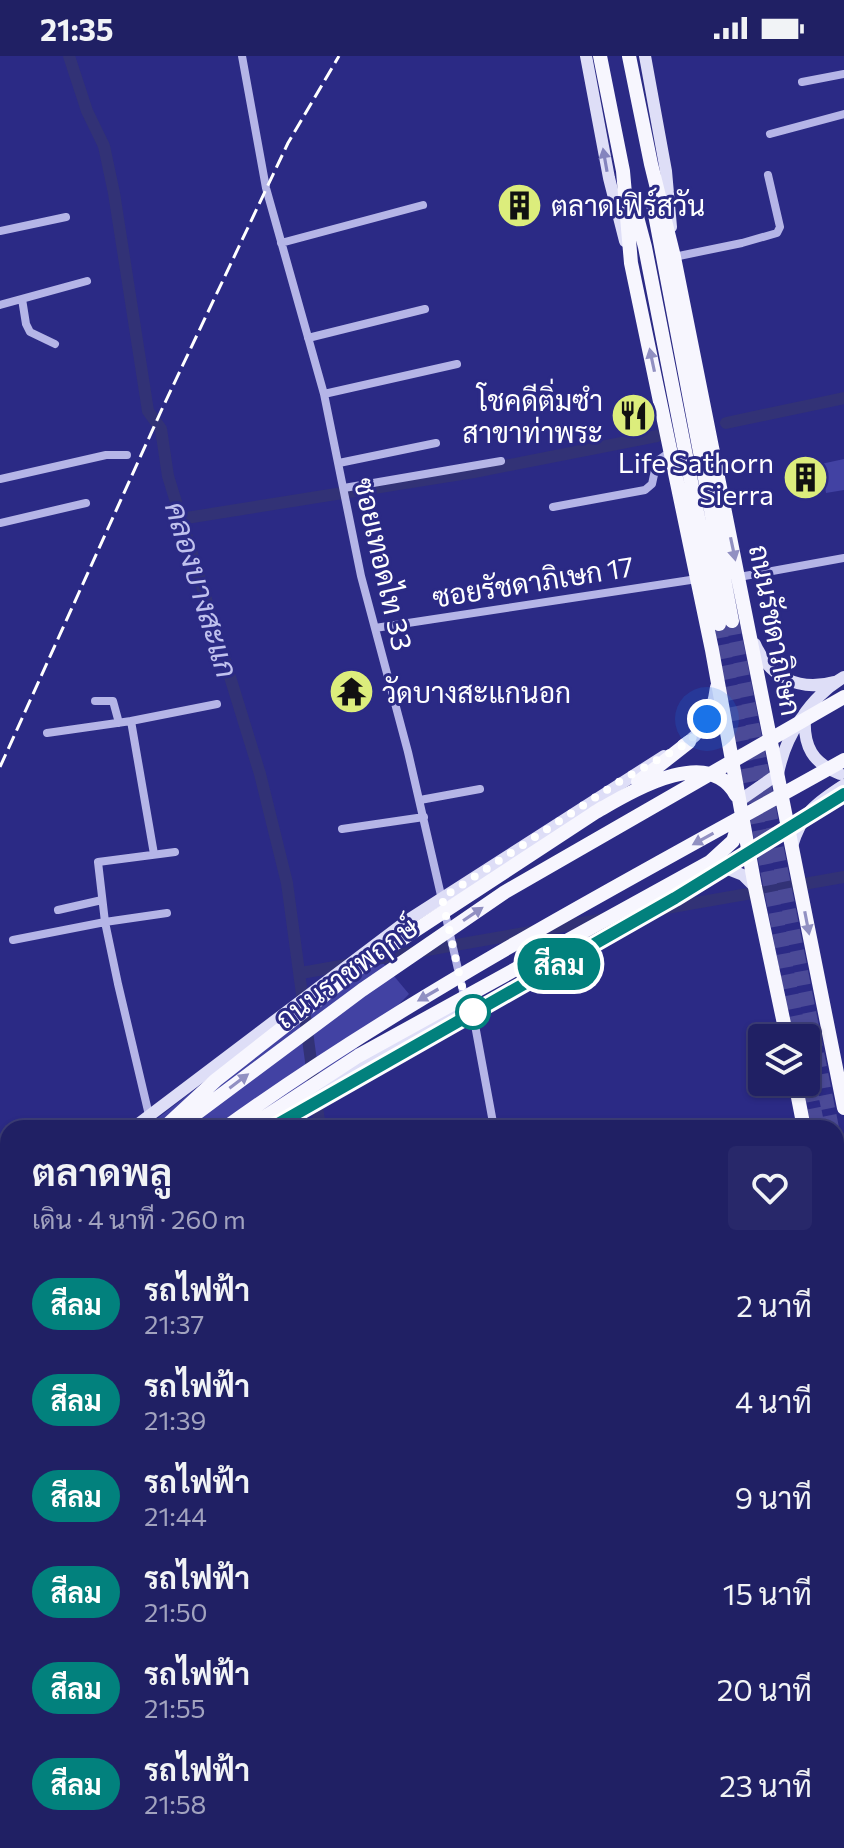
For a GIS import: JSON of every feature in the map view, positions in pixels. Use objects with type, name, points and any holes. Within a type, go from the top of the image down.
[{"type":"main road","points":[[586,56],[609,178],[631,263]]},
{"type":"main road","name":"ถนนรัชดาภิเษก","points":[[600,56],[623,171],[645,247],[725,622],[659,244],[651,164]]},
{"type":"main road","name":"ถนนรัชดาภิเษก","points":[[629,56],[674,255],[792,846],[837,1042],[844,1108]]},
{"type":"main road","points":[[645,56],[666,171],[674,255]]},
{"type":"main road","name":"ถนนรัชดาภิเษก","points":[[623,171],[631,263],[697,579],[784,1024]]},
{"type":"main road","points":[[749,630],[759,655],[787,681],[805,685],[840,679]]},
{"type":"main road","points":[[739,801],[778,774],[785,747],[809,709],[840,679]]},
{"type":"main road","name":"ถนนราชพฤกษ์","points":[[143,1120],[310,992],[442,898],[622,780],[689,742],[712,709],[717,684]]},
{"type":"main road","name":"ถนนราชพฤกษ์","points":[[188,1120],[362,990],[505,892],[844,697]]},
{"type":"main road","points":[[809,709],[804,732],[815,759],[822,767],[843,773]]},
{"type":"main road","points":[[173,1120],[216,1080],[364,964],[594,813],[689,742]]},
{"type":"main road","points":[[272,1120],[466,1004],[673,890],[733,841],[740,823],[739,801],[724,780],[689,773],[652,782],[594,813]]},
{"type":"main road","points":[[778,774],[797,783],[808,783],[843,773]]},
{"type":"main road","points":[[792,846],[799,823],[843,773]]},
{"type":"main road","name":"ถนนราชพฤกษ์","points":[[236,1120],[324,1059],[416,1002],[843,773]]},
{"type":"main road","points":[[710,862],[743,875],[755,887]]},
{"type":"main road","points":[[260,1120],[358,1056],[710,862]]},
{"type":"main road","points":[[798,1096],[802,1120]]},
{"type":"street","name":"ซอยเทอดไท 33","points":[[242,56],[266,188],[324,394],[361,576],[420,800],[466,1004],[475,1025],[493,1120]]},
{"type":"street","points":[[802,82],[844,74]]},
{"type":"street","points":[[770,134],[844,114]]},
{"type":"street","points":[[674,255],[742,243],[777,233],[780,227],[768,175]]},
{"type":"street","points":[[281,243],[423,205]]},
{"type":"street","points":[[0,231],[66,217]]},
{"type":"street","points":[[0,305],[87,281]]},
{"type":"street","points":[[22,299],[30,332],[55,344]]},
{"type":"street","points":[[308,338],[425,309]]},
{"type":"street","points":[[324,394],[457,364]]},
{"type":"street","points":[[339,463],[436,443]]},
{"type":"street","points":[[553,507],[645,490],[652,484],[657,461],[670,452]]},
{"type":"street","points":[[0,479],[96,457],[127,455]]},
{"type":"street","points":[[345,491],[501,461]]},
{"type":"street","points":[[0,523],[86,503]]},
{"type":"street","points":[[739,577],[844,558]]},
{"type":"street","name":"ซอยรัชดาภิเษก 17","points":[[375,628],[697,579]]},
{"type":"street","points":[[95,701],[113,701],[119,723]]},
{"type":"street","points":[[47,733],[217,704]]},
{"type":"street","points":[[131,721],[154,854]]},
{"type":"street","points":[[420,800],[480,789]]},
{"type":"street","points":[[342,829],[424,817]]},
{"type":"street","points":[[149,1115],[105,922],[98,862],[175,852]]},
{"type":"street","points":[[58,910],[102,900]]},
{"type":"street","points":[[13,940],[167,913]]},
{"type":"shaded area","points":[[844,459],[844,490],[826,493],[821,464]]},
{"type":"shaded area","points":[[373,951],[409,994],[357,1047],[363,1058],[266,1120],[155,1120]]},
{"type":"waterway","name":"คลองบางสะแก","points":[[69,56],[87,111],[104,146],[148,411],[161,429],[168,476],[260,774],[287,883],[319,1120]]},
{"type":"waterway","points":[[726,423],[844,398]]},
{"type":"waterway","points":[[180,519],[474,472],[657,436]]},
{"type":"waterway","points":[[370,960],[844,877]]},
{"type":"waterway","points":[[301,973],[352,964]]},
{"type":"tunnel","points":[[732,621],[830,1120]]},
{"type":"tunnel","points":[[719,624],[797,1024]]},
{"type":"tunnel","points":[[812,1096],[816,1120]]},
{"type":"railway","points":[[0,767],[162,409],[288,143],[339,56]]},
{"type":"railway","points":[[285,1120],[675,898],[844,794]]},
{"type":"metro line","name":"สีลม","points":[[283,1120],[675,898],[844,794]]},
{"type":"place","name":"ตลาดเฟิร์สวัน","points":[[520,205]]},
{"type":"place","name":"โชคดีติ่มซำ สาขาท่าพระ","points":[[634,416]]},
{"type":"place","name":"Life Sathorn Sierra","points":[[805,478]]},
{"type":"place","name":"วัดบางสะแกนอก","points":[[351,692]]},
{"type":"route","points":[[473,1012],[466,1004],[442,898],[622,780],[689,742],[707,719]]}]
